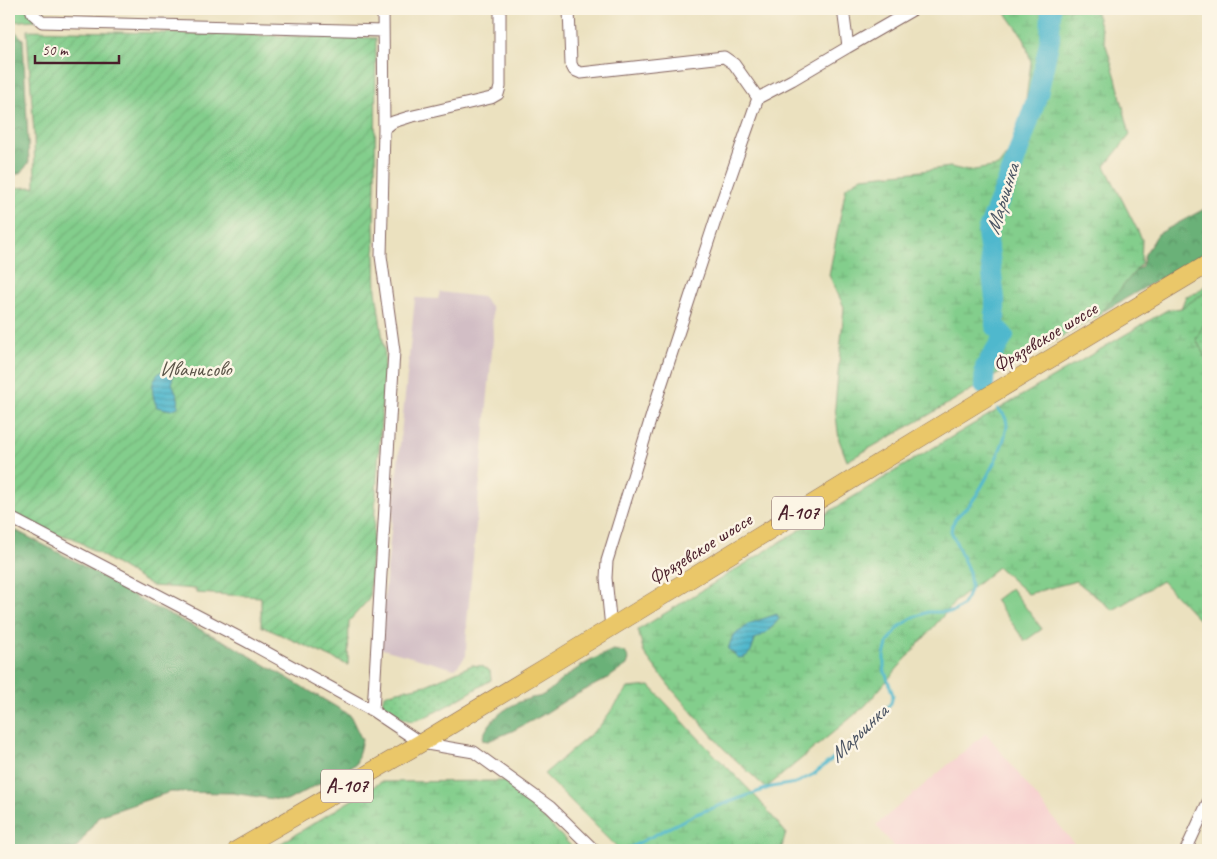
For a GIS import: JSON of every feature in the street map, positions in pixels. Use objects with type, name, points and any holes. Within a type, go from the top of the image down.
[{"type":"highway","name":"Фрязевское шоссе","points":[[237,850],[421,743],[1208,264]]},
{"type":"street","points":[[31,9],[33,14],[42,22],[383,31]]},
{"type":"street","points":[[373,711],[394,351],[380,256],[384,129],[383,9]]},
{"type":"street","points":[[384,129],[392,122],[491,98],[498,94],[500,87],[500,9]]},
{"type":"street","points":[[569,9],[570,64],[574,70],[582,72],[724,57],[734,64],[758,98]]},
{"type":"street","points":[[844,9],[848,47]]},
{"type":"street","points":[[611,628],[606,578],[608,561],[658,395],[758,98],[914,9]]},
{"type":"street","points":[[9,517],[246,641],[373,711],[421,743],[474,752],[550,807],[594,850]]},
{"type":"street","points":[[1186,850],[1208,802]]},
{"type":"shaded area","points":[[440,292],[482,297],[492,307],[493,340],[467,623],[466,656],[455,669],[379,648],[415,298],[438,299]]},
{"type":"shaded area","points":[[986,733],[1079,850],[897,850],[876,825]]},
{"type":"green space","points":[[9,9],[43,9],[48,19],[9,22]]},
{"type":"green space","points":[[1003,9],[1095,9],[1116,78],[1130,135],[1105,166],[1142,239],[1141,264],[1100,314],[847,461],[839,440],[835,407],[844,307],[829,275],[846,187],[862,177],[950,167],[968,171],[998,166],[1021,136],[1031,62],[1024,38]]},
{"type":"green space","points":[[9,28],[12,28],[23,39],[29,162],[22,172],[9,178]]},
{"type":"green space","name":"Иванисово","points":[[27,30],[376,38],[374,224],[376,291],[385,355],[369,599],[349,621],[348,665],[261,626],[261,597],[196,593],[196,589],[152,586],[73,538],[61,535],[56,536],[9,512],[9,188],[35,187],[34,134]]},
{"type":"green space","points":[[1208,207],[1208,251],[1104,311],[1101,297],[1142,266],[1145,254],[1158,234]]},
{"type":"green space","points":[[1208,283],[1208,356],[1187,353],[1175,323],[1186,296],[1196,293]]},
{"type":"green space","points":[[1208,291],[1208,321],[1204,324],[1196,339],[1208,363],[1208,626],[1197,618],[1162,581],[1113,610],[1076,581],[1028,594],[998,567],[955,602],[865,706],[766,788],[723,748],[670,687],[644,653],[638,630],[916,458],[1167,310],[1181,308]]},
{"type":"green space","points":[[9,527],[75,561],[150,605],[230,644],[350,715],[362,740],[356,764],[287,801],[232,793],[170,792],[99,816],[75,850],[9,850]]},
{"type":"green space","points":[[1011,588],[1042,629],[1025,641],[995,600]]},
{"type":"green space","points":[[613,650],[625,652],[629,659],[627,665],[608,678],[512,731],[488,741],[482,740],[489,726],[506,709],[521,701],[541,696],[578,668]]},
{"type":"green space","points":[[472,665],[482,666],[490,671],[491,680],[451,704],[418,720],[403,719],[387,708],[382,702],[384,696],[389,693],[426,685]]},
{"type":"green space","points":[[650,686],[758,799],[786,833],[781,850],[620,850],[544,774],[599,727],[628,688]]},
{"type":"green space","points":[[508,781],[575,850],[270,850],[381,782]]},
{"type":"water","points":[[164,370],[172,371],[174,374],[173,384],[178,399],[178,407],[171,410],[157,407],[153,397],[154,381],[159,373]]},
{"type":"water","points":[[777,614],[779,619],[755,639],[750,652],[746,656],[739,658],[728,649],[733,635],[748,624]]},
{"type":"waterway","name":"Марьинка","points":[[984,385],[985,367],[1004,336],[995,326],[995,299],[987,232],[1012,170],[1038,94],[1050,39],[1051,9]]},
{"type":"waterway","name":"Марьинка","points":[[625,850],[696,814],[771,787],[796,783],[814,774],[854,741],[891,703],[893,695],[884,669],[884,656],[887,644],[898,628],[912,618],[928,612],[953,612],[962,606],[967,598],[971,587],[969,572],[951,531],[953,522],[971,503],[993,466],[1006,433],[1007,422],[1002,412],[998,409]]}]
